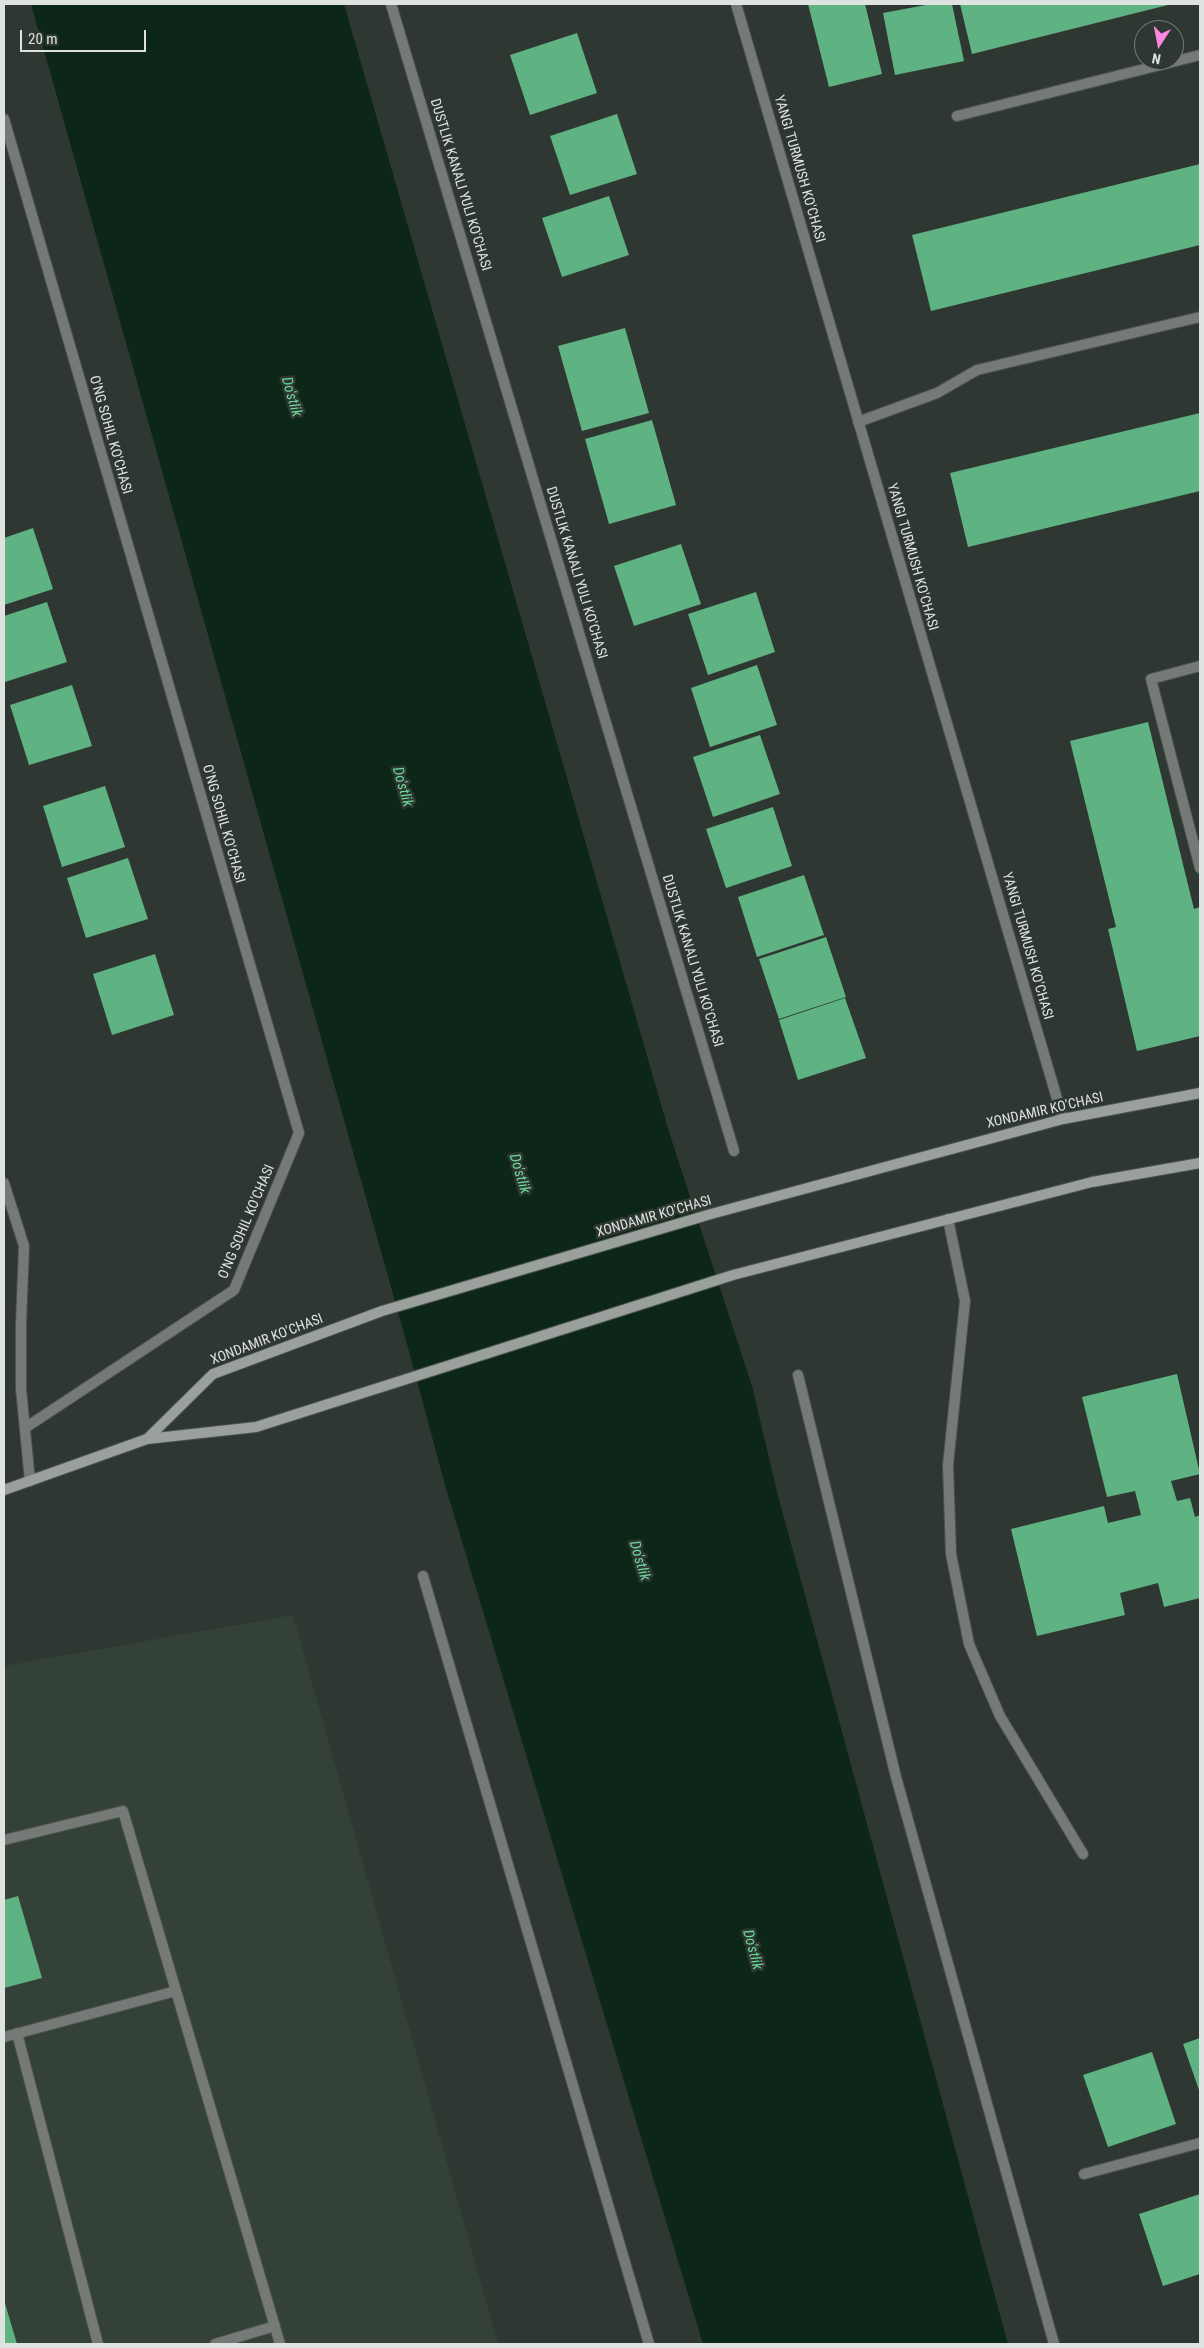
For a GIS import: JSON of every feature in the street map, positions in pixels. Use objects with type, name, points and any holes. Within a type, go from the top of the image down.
[{"type":"main road","name":"XONDAMIR KO'CHASI","points":[[147,1439],[213,1374],[382,1311],[711,1214],[1063,1119],[1200,1093]]},
{"type":"main road","name":"XONDAMIR KO'CHASI","points":[[4,1490],[147,1439],[256,1427],[733,1275],[1092,1182],[1200,1163]]},
{"type":"street","name":"DUSTLIK KANALI YULI KO'CHASI","points":[[391,4],[734,1151]]},
{"type":"street","name":"YANGI TURMUSH KO'CHASI","points":[[736,4],[1063,1119]]},
{"type":"street","points":[[957,116],[1200,55]]},
{"type":"street","name":"O'NG SOHIL KO'CHASI","points":[[4,119],[299,1133],[234,1290],[25,1428]]},
{"type":"street","points":[[858,422],[937,393],[977,370],[1200,317]]},
{"type":"street","points":[[1200,666],[1151,679],[1200,868]]},
{"type":"street","points":[[4,1183],[24,1246],[21,1389],[30,1480]]},
{"type":"street","points":[[948,1219],[965,1301],[948,1465],[951,1554],[969,1644],[1000,1716],[1083,1854]]},
{"type":"street","points":[[798,1375],[896,1777],[1054,2344]]},
{"type":"street","points":[[423,1576],[649,2344]]},
{"type":"street","points":[[4,1840],[123,1811],[280,2344]]},
{"type":"street","points":[[4,2037],[176,1991]]},
{"type":"street","points":[[18,2033],[98,2344]]},
{"type":"street","points":[[1084,2174],[1200,2143]]},
{"type":"street","points":[[215,2344],[275,2326]]},
{"type":"shaded area","points":[[293,1615],[498,2344],[4,2344],[4,1666]]},
{"type":"water","name":"Do'stlik","points":[[31,4],[344,4],[669,1132],[752,1386],[777,1492],[1008,2344],[703,2344],[445,1485]]},
{"type":"building","points":[[808,4],[865,4],[882,74],[829,87]]},
{"type":"building","points":[[931,4],[952,4],[964,61],[895,75],[883,13]]},
{"type":"building","points":[[960,4],[1172,4],[972,54]]},
{"type":"building","points":[[577,33],[597,93],[530,115],[510,55]]},
{"type":"building","points":[[617,114],[637,174],[570,195],[550,136]]},
{"type":"building","points":[[1200,164],[1200,245],[931,311],[912,235]]},
{"type":"building","points":[[609,196],[629,255],[562,277],[542,218]]},
{"type":"building","points":[[625,328],[649,413],[582,431],[558,346]]},
{"type":"building","points":[[1200,413],[1200,491],[968,547],[950,473]]},
{"type":"building","points":[[652,420],[676,505],[609,524],[585,439]]},
{"type":"building","points":[[33,528],[53,589],[4,605],[4,538]]},
{"type":"building","points":[[681,544],[701,604],[634,626],[614,566]]},
{"type":"building","points":[[756,592],[775,652],[708,675],[688,614]]},
{"type":"building","points":[[47,602],[67,662],[5,682],[4,616]]},
{"type":"building","points":[[757,665],[777,725],[710,747],[691,688]]},
{"type":"building","points":[[72,685],[92,746],[29,765],[10,705]]},
{"type":"building","points":[[1148,722],[1194,909],[1200,907],[1200,1036],[1137,1051],[1108,929],[1116,927],[1070,741]]},
{"type":"building","points":[[760,735],[780,794],[713,817],[693,757]]},
{"type":"building","points":[[105,786],[125,847],[62,867],[43,806]]},
{"type":"building","points":[[773,807],[792,866],[726,888],[706,829]]},
{"type":"building","points":[[128,858],[148,919],[86,938],[67,878]]},
{"type":"building","points":[[804,875],[824,935],[757,957],[738,897]]},
{"type":"building","points":[[826,937],[846,997],[779,1019],[759,959]]},
{"type":"building","points":[[155,954],[174,1015],[112,1035],[93,974]]},
{"type":"building","points":[[845,998],[866,1058],[798,1080],[779,1020]]},
{"type":"building","points":[[1177,1374],[1200,1474],[1171,1481],[1177,1501],[1190,1498],[1195,1517],[1200,1515],[1200,1598],[1164,1607],[1158,1583],[1120,1593],[1125,1615],[1037,1636],[1011,1529],[1104,1506],[1108,1523],[1141,1515],[1135,1491],[1107,1497],[1082,1397]]},
{"type":"building","points":[[18,1896],[42,1978],[4,1988],[4,1900]]},
{"type":"building","points":[[1200,2038],[1200,2093],[1183,2044]]},
{"type":"building","points":[[1152,2052],[1176,2124],[1108,2147],[1083,2075]]},
{"type":"building","points":[[1200,2194],[1200,2274],[1163,2286],[1139,2214]]},
{"type":"building","points":[[4,2300],[17,2344],[4,2344]]}]
